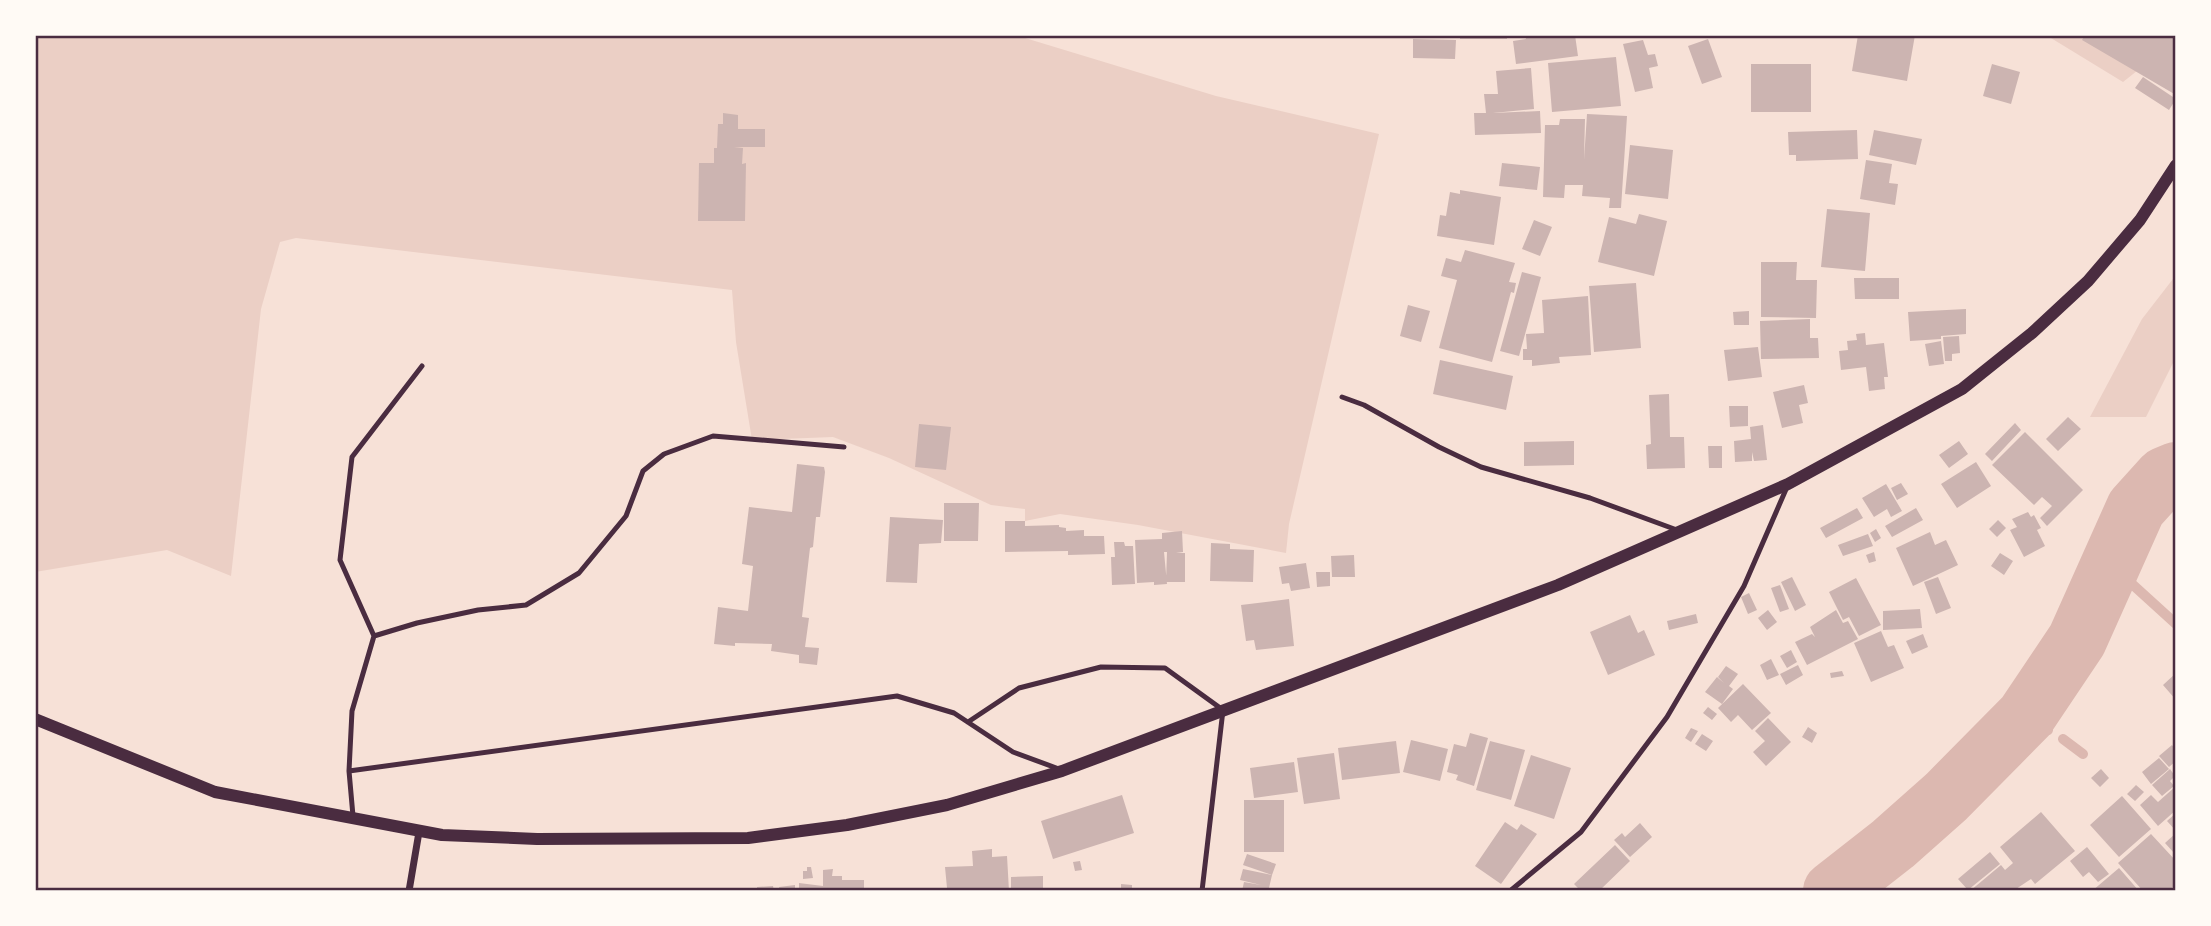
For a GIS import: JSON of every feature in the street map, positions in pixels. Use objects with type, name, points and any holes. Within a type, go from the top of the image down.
[{"type":"street","points":[[35,719],[215,792],[419,832],[537,839],[748,838],[847,825],[947,805],[1062,771],[1558,585],[1788,484],[1962,389],[2032,333],[2088,281],[2140,220],[2176,165]]},
{"type":"street","points":[[409,891],[419,832]]},
{"type":"lane","points":[[354,819],[349,771],[352,711],[373,636],[340,560],[352,457],[422,366]]},
{"type":"lane","points":[[1342,397],[1364,405],[1439,447],[1482,467],[1590,498],[1680,531]]},
{"type":"lane","points":[[373,636],[466,613],[526,605],[579,573],[626,516],[643,471],[664,454],[713,436],[844,447]]},
{"type":"lane","points":[[1510,891],[1581,832],[1667,717],[1744,586],[1788,484]]},
{"type":"lane","points":[[968,722],[1019,688],[1101,667],[1165,668],[1223,710],[1202,891]]},
{"type":"lane","points":[[349,771],[897,696],[954,713],[1013,752],[1062,771]]},
{"type":"shaded area","points":[[35,35],[1015,35],[1216,96],[1379,134],[1289,524],[1286,553],[1138,525],[1060,514],[1025,521],[1025,509],[991,505],[889,458],[833,437],[752,440],[736,342],[732,290],[296,238],[280,242],[261,309],[231,576],[167,550],[35,572]]},
{"type":"shaded area","points":[[2046,35],[2176,35],[2176,40],[2123,82]]},
{"type":"shaded area","points":[[2176,275],[2176,357],[2146,417],[2090,417],[2142,319]]},
{"type":"building","points":[[1460,35],[1507,35],[1507,39],[1460,39]]},
{"type":"building","points":[[1525,35],[1575,35],[1578,56],[1516,64],[1513,41],[1526,39]]},
{"type":"building","points":[[1858,35],[1915,35],[1907,81],[1852,71]]},
{"type":"building","points":[[2085,35],[2176,35],[2176,95],[2082,40]]},
{"type":"building","points":[[1413,39],[1456,40],[1455,59],[1413,58]]},
{"type":"building","points":[[1708,39],[1722,77],[1702,84],[1688,46]]},
{"type":"building","points":[[1643,40],[1648,55],[1655,54],[1658,66],[1649,68],[1653,88],[1635,92],[1623,44]]},
{"type":"building","points":[[1616,57],[1621,106],[1552,112],[1548,63]]},
{"type":"building","points":[[1751,64],[1811,64],[1811,112],[1751,112]]},
{"type":"building","points":[[1992,64],[2020,72],[2011,104],[1983,96]]},
{"type":"building","points":[[1531,68],[1534,109],[1493,113],[1540,111],[1541,133],[1475,135],[1474,113],[1486,113],[1484,94],[1498,94],[1496,71]]},
{"type":"building","points":[[2143,77],[2176,99],[2169,110],[2135,88]]},
{"type":"building","points":[[723,113],[738,115],[738,129],[765,129],[765,147],[734,147],[743,148],[742,164],[746,163],[745,221],[698,221],[699,163],[714,163],[718,124],[723,124]]},
{"type":"building","points":[[1587,114],[1627,116],[1621,208],[1609,208],[1610,198],[1582,196],[1583,185],[1565,185],[1564,198],[1543,197],[1545,125],[1559,125],[1560,119],[1585,119],[1584,160]]},
{"type":"building","points":[[1857,130],[1858,159],[1796,161],[1796,155],[1789,155],[1788,132]]},
{"type":"building","points":[[1874,130],[1922,139],[1916,165],[1869,155]]},
{"type":"building","points":[[1630,145],[1673,150],[1668,199],[1625,194]]},
{"type":"building","points":[[1866,160],[1892,164],[1889,183],[1898,184],[1895,205],[1860,199]]},
{"type":"building","points":[[1502,163],[1540,167],[1537,190],[1499,186]]},
{"type":"building","points":[[1460,190],[1501,197],[1494,245],[1437,236],[1440,215],[1446,216],[1450,192],[1460,194]]},
{"type":"building","points":[[1827,209],[1870,213],[1865,271],[1821,267]]},
{"type":"building","points":[[1639,214],[1667,221],[1654,276],[1598,262],[1609,217],[1636,224]]},
{"type":"building","points":[[1534,220],[1552,227],[1540,256],[1522,249]]},
{"type":"building","points":[[1465,250],[1515,263],[1509,282],[1516,283],[1514,293],[1511,292],[1492,362],[1439,348],[1457,280],[1441,276],[1446,258],[1461,262]]},
{"type":"building","points":[[1761,262],[1797,262],[1796,280],[1817,280],[1816,318],[1761,317]]},
{"type":"building","points":[[1522,272],[1541,277],[1519,356],[1500,351]]},
{"type":"building","points":[[1854,278],[1899,278],[1899,299],[1855,299]]},
{"type":"building","points":[[1636,283],[1641,348],[1594,352],[1589,286]]},
{"type":"building","points":[[1588,296],[1591,355],[1559,357],[1560,363],[1532,366],[1532,360],[1523,360],[1523,349],[1527,349],[1526,334],[1544,333],[1542,300]]},
{"type":"building","points":[[1408,305],[1430,311],[1421,342],[1400,336]]},
{"type":"building","points":[[1966,309],[1966,334],[1910,341],[1908,312]]},
{"type":"building","points":[[1749,311],[1749,325],[1734,325],[1733,312]]},
{"type":"building","points":[[1810,319],[1810,338],[1818,338],[1819,358],[1761,359],[1760,321]]},
{"type":"building","points":[[1865,333],[1866,345],[1884,343],[1888,377],[1884,377],[1885,389],[1869,391],[1866,367],[1841,370],[1839,351],[1848,350],[1847,341],[1857,340],[1856,334]]},
{"type":"building","points":[[1959,336],[1960,353],[1952,354],[1952,361],[1945,361],[1943,337]]},
{"type":"building","points":[[1941,341],[1944,364],[1929,366],[1925,344]]},
{"type":"building","points":[[1758,347],[1762,377],[1728,381],[1724,350]]},
{"type":"building","points":[[1440,360],[1513,376],[1506,410],[1433,394]]},
{"type":"building","points":[[1804,385],[1808,403],[1799,405],[1803,423],[1782,428],[1773,392]]},
{"type":"building","points":[[1669,394],[1670,437],[1684,437],[1685,468],[1647,469],[1646,445],[1651,444],[1649,395]]},
{"type":"building","points":[[1729,406],[1748,406],[1748,426],[1730,427]]},
{"type":"building","points":[[2068,417],[2081,429],[2058,451],[2046,439]]},
{"type":"building","points":[[2015,423],[2021,430],[1992,461],[1985,454]]},
{"type":"building","points":[[919,424],[951,427],[946,470],[915,467]]},
{"type":"building","points":[[1763,425],[1767,460],[1754,461],[1752,452],[1752,461],[1735,462],[1734,441],[1751,439],[1750,427]]},
{"type":"building","points":[[2025,432],[2083,490],[2047,526],[2040,518],[2052,506],[2042,497],[2034,505],[1992,465]]},
{"type":"building","points":[[1574,441],[1574,465],[1524,466],[1524,442]]},
{"type":"building","points":[[1959,441],[1968,454],[1949,468],[1939,455]]},
{"type":"building","points":[[1708,446],[1722,446],[1722,468],[1709,468]]},
{"type":"building","points":[[1976,462],[1991,486],[1957,508],[1941,484]]},
{"type":"building","points":[[797,464],[824,467],[825,472],[820,517],[816,517],[813,547],[810,548],[802,617],[809,618],[805,647],[819,648],[817,665],[799,663],[799,655],[771,651],[772,644],[714,644],[718,607],[748,611],[753,566],[742,564],[749,507],[792,512]]},
{"type":"building","points":[[1901,483],[1908,494],[1897,500],[1891,488]]},
{"type":"building","points":[[1886,484],[1902,511],[1891,517],[1887,509],[1874,517],[1862,498]]},
{"type":"building","points":[[944,503],[979,503],[978,541],[944,541]]},
{"type":"building","points":[[1857,508],[1863,518],[1826,538],[1820,528]]},
{"type":"building","points":[[1916,508],[1923,520],[1892,537],[1885,526]]},
{"type":"building","points":[[2028,512],[2031,517],[2034,515],[2041,528],[2037,530],[2045,546],[2024,557],[2010,530],[2017,527],[2012,519]]},
{"type":"building","points":[[890,517],[943,520],[941,543],[919,544],[917,583],[886,582]]},
{"type":"building","points":[[1998,520],[2006,528],[1997,537],[1989,529]]},
{"type":"building","points":[[1005,521],[1025,521],[1025,526],[1059,525],[1066,528],[1066,531],[1084,530],[1084,536],[1104,536],[1105,554],[1068,555],[1068,551],[1005,552]]},
{"type":"building","points":[[1876,529],[1881,538],[1875,542],[1870,533]]},
{"type":"building","points":[[1182,531],[1183,552],[1176,553],[1185,553],[1185,582],[1154,585],[1154,582],[1137,583],[1135,540],[1162,539],[1162,533]],"holes":[[[1164,552],[1167,552],[1166,576]]]},
{"type":"building","points":[[1930,532],[1935,545],[1946,540],[1958,565],[1913,586],[1896,548]]},
{"type":"building","points":[[1868,534],[1873,546],[1843,556],[1838,545]]},
{"type":"building","points":[[1114,542],[1133,546],[1135,584],[1112,585],[1111,557],[1115,557]]},
{"type":"building","points":[[1211,543],[1230,544],[1230,549],[1254,550],[1253,582],[1210,581]]},
{"type":"building","points":[[1874,552],[1876,561],[1869,563],[1866,555]]},
{"type":"building","points":[[2000,553],[2013,561],[2004,575],[1991,566]]},
{"type":"building","points":[[1354,555],[1355,577],[1332,577],[1331,556]]},
{"type":"building","points":[[1306,563],[1310,588],[1291,591],[1289,583],[1282,584],[1279,567]]},
{"type":"building","points":[[1316,572],[1330,572],[1330,586],[1317,587]]},
{"type":"building","points":[[1792,577],[1806,605],[1795,611],[1781,582]]},
{"type":"building","points":[[1938,577],[1951,608],[1936,614],[1924,582]]},
{"type":"building","points":[[1856,578],[1881,625],[1859,636],[1849,617],[1843,620],[1829,592]]},
{"type":"building","points":[[1780,585],[1789,609],[1780,612],[1771,588]]},
{"type":"building","points":[[1749,593],[1757,610],[1748,614],[1741,597]]},
{"type":"building","points":[[1289,599],[1294,646],[1256,650],[1254,640],[1246,641],[1241,605]]},
{"type":"building","points":[[1920,609],[1922,628],[1883,630],[1883,611]]},
{"type":"building","points":[[1768,610],[1777,622],[1767,630],[1758,618]]},
{"type":"building","points":[[1836,610],[1843,623],[1848,621],[1858,639],[1807,665],[1795,642],[1812,634],[1815,637],[1810,627]]},
{"type":"building","points":[[1696,614],[1698,623],[1669,630],[1667,621]]},
{"type":"building","points":[[1630,615],[1638,633],[1644,630],[1655,655],[1608,675],[1590,632]]},
{"type":"building","points":[[1881,631],[1888,647],[1894,645],[1904,668],[1871,682],[1854,643]]},
{"type":"building","points":[[1923,634],[1928,647],[1912,654],[1906,641]]},
{"type":"building","points":[[1791,650],[1797,662],[1787,668],[1780,656]]},
{"type":"building","points":[[1771,659],[1779,675],[1767,680],[1760,665]]},
{"type":"building","points":[[1798,665],[1803,675],[1786,685],[1780,674]]},
{"type":"building","points":[[1726,666],[1738,674],[1729,686],[1733,689],[1722,704],[1705,692],[1717,677],[1724,683],[1718,677]]},
{"type":"building","points":[[1842,671],[1844,676],[1831,678],[1830,673]]},
{"type":"building","points":[[2176,673],[2176,700],[2163,685]]},
{"type":"building","points":[[1743,684],[1771,713],[1752,730],[1738,715],[1731,722],[1718,708]]},
{"type":"building","points":[[1708,707],[1717,714],[1712,720],[1703,713]]},
{"type":"building","points":[[1768,718],[1791,742],[1766,766],[1753,752],[1765,741],[1755,731]]},
{"type":"building","points":[[1808,727],[1817,733],[1812,743],[1802,737]]},
{"type":"building","points":[[1691,728],[1698,731],[1691,742],[1685,738]]},
{"type":"building","points":[[1470,733],[1488,738],[1474,786],[1456,780],[1458,775],[1447,772],[1454,744],[1466,747]]},
{"type":"building","points":[[1702,734],[1713,741],[1706,751],[1695,744]]},
{"type":"building","points":[[1411,740],[1448,749],[1440,781],[1403,772]]},
{"type":"building","points":[[1396,741],[1400,773],[1342,780],[1338,748]]},
{"type":"building","points":[[1490,741],[1525,750],[1511,800],[1476,790]]},
{"type":"building","points":[[2172,745],[2176,751],[2176,761],[2169,767],[2159,756]]},
{"type":"building","points":[[1334,753],[1340,799],[1304,804],[1297,758]]},
{"type":"building","points":[[1531,755],[1571,768],[1554,819],[1514,806]]},
{"type":"building","points":[[2159,758],[2169,769],[2151,784],[2142,772]]},
{"type":"building","points":[[1294,762],[1298,792],[1254,798],[1250,768]]},
{"type":"building","points":[[2101,769],[2109,778],[2100,787],[2091,778]]},
{"type":"building","points":[[2170,769],[2175,776],[2170,781],[2174,786],[2162,796],[2152,785]]},
{"type":"building","points":[[2136,785],[2144,792],[2135,801],[2127,794]]},
{"type":"building","points":[[2176,786],[2176,810],[2158,826],[2140,805],[2151,795],[2158,802]]},
{"type":"building","points":[[1122,795],[1134,833],[1053,859],[1041,821]]},
{"type":"building","points":[[2122,796],[2151,829],[2119,857],[2090,825]]},
{"type":"building","points":[[1244,800],[1284,800],[1284,852],[1244,852]]},
{"type":"building","points":[[2041,812],[2075,851],[2035,884],[2031,879],[2013,891],[1970,891],[2001,865],[2005,870],[2013,863],[2000,847]]},
{"type":"building","points":[[2176,813],[2176,831],[2167,821]]},
{"type":"building","points":[[1505,822],[1517,830],[1521,824],[1537,834],[1501,884],[1475,866]]},
{"type":"building","points":[[1640,823],[1652,837],[1630,857],[1614,840],[1622,833],[1625,837]]},
{"type":"building","points":[[2176,833],[2176,851],[2174,853],[2165,843]]},
{"type":"building","points":[[2151,834],[2176,861],[2176,884],[2169,891],[2143,891],[2118,863]]},
{"type":"building","points":[[1615,845],[1630,861],[1599,891],[1581,891],[1574,884]]},
{"type":"building","points":[[2087,847],[2109,874],[2098,882],[2089,872],[2083,877],[2070,861]]},
{"type":"building","points":[[992,849],[992,857],[1007,856],[1009,891],[938,891],[938,888],[947,888],[945,867],[973,866],[972,851]]},
{"type":"building","points":[[1990,852],[2000,864],[1968,890],[1958,879]]},
{"type":"building","points":[[1247,854],[1276,864],[1272,875],[1243,865]]},
{"type":"building","points":[[1080,861],[1082,870],[1075,871],[1073,862]]},
{"type":"building","points":[[807,867],[811,867],[813,878],[803,879],[803,871],[807,871]]},
{"type":"building","points":[[2119,868],[2139,891],[2092,891]]},
{"type":"building","points":[[833,869],[832,876],[842,876],[842,880],[864,880],[864,891],[799,891],[799,883],[823,886],[823,870]]},
{"type":"building","points":[[1243,869],[1272,875],[1269,888],[1279,891],[1242,891],[1244,882],[1261,885],[1240,880]]},
{"type":"building","points":[[1043,876],[1043,891],[1011,891],[1011,877]]},
{"type":"building","points":[[1121,884],[1132,885],[1132,891],[1121,891]]},
{"type":"building","points":[[795,885],[795,891],[780,891],[779,887]]},
{"type":"building","points":[[773,886],[774,891],[757,891],[757,887]]},
{"type":"waterway","points":[[1833,891],[1893,844],[1946,797],[2026,716],[2077,640],[2136,508],[2164,477],[2176,472]]},
{"type":"waterway","points":[[2110,564],[2176,624]]},
{"type":"waterway","points":[[2026,716],[2048,730]]},
{"type":"waterway","points":[[2063,739],[2083,754]]}]
